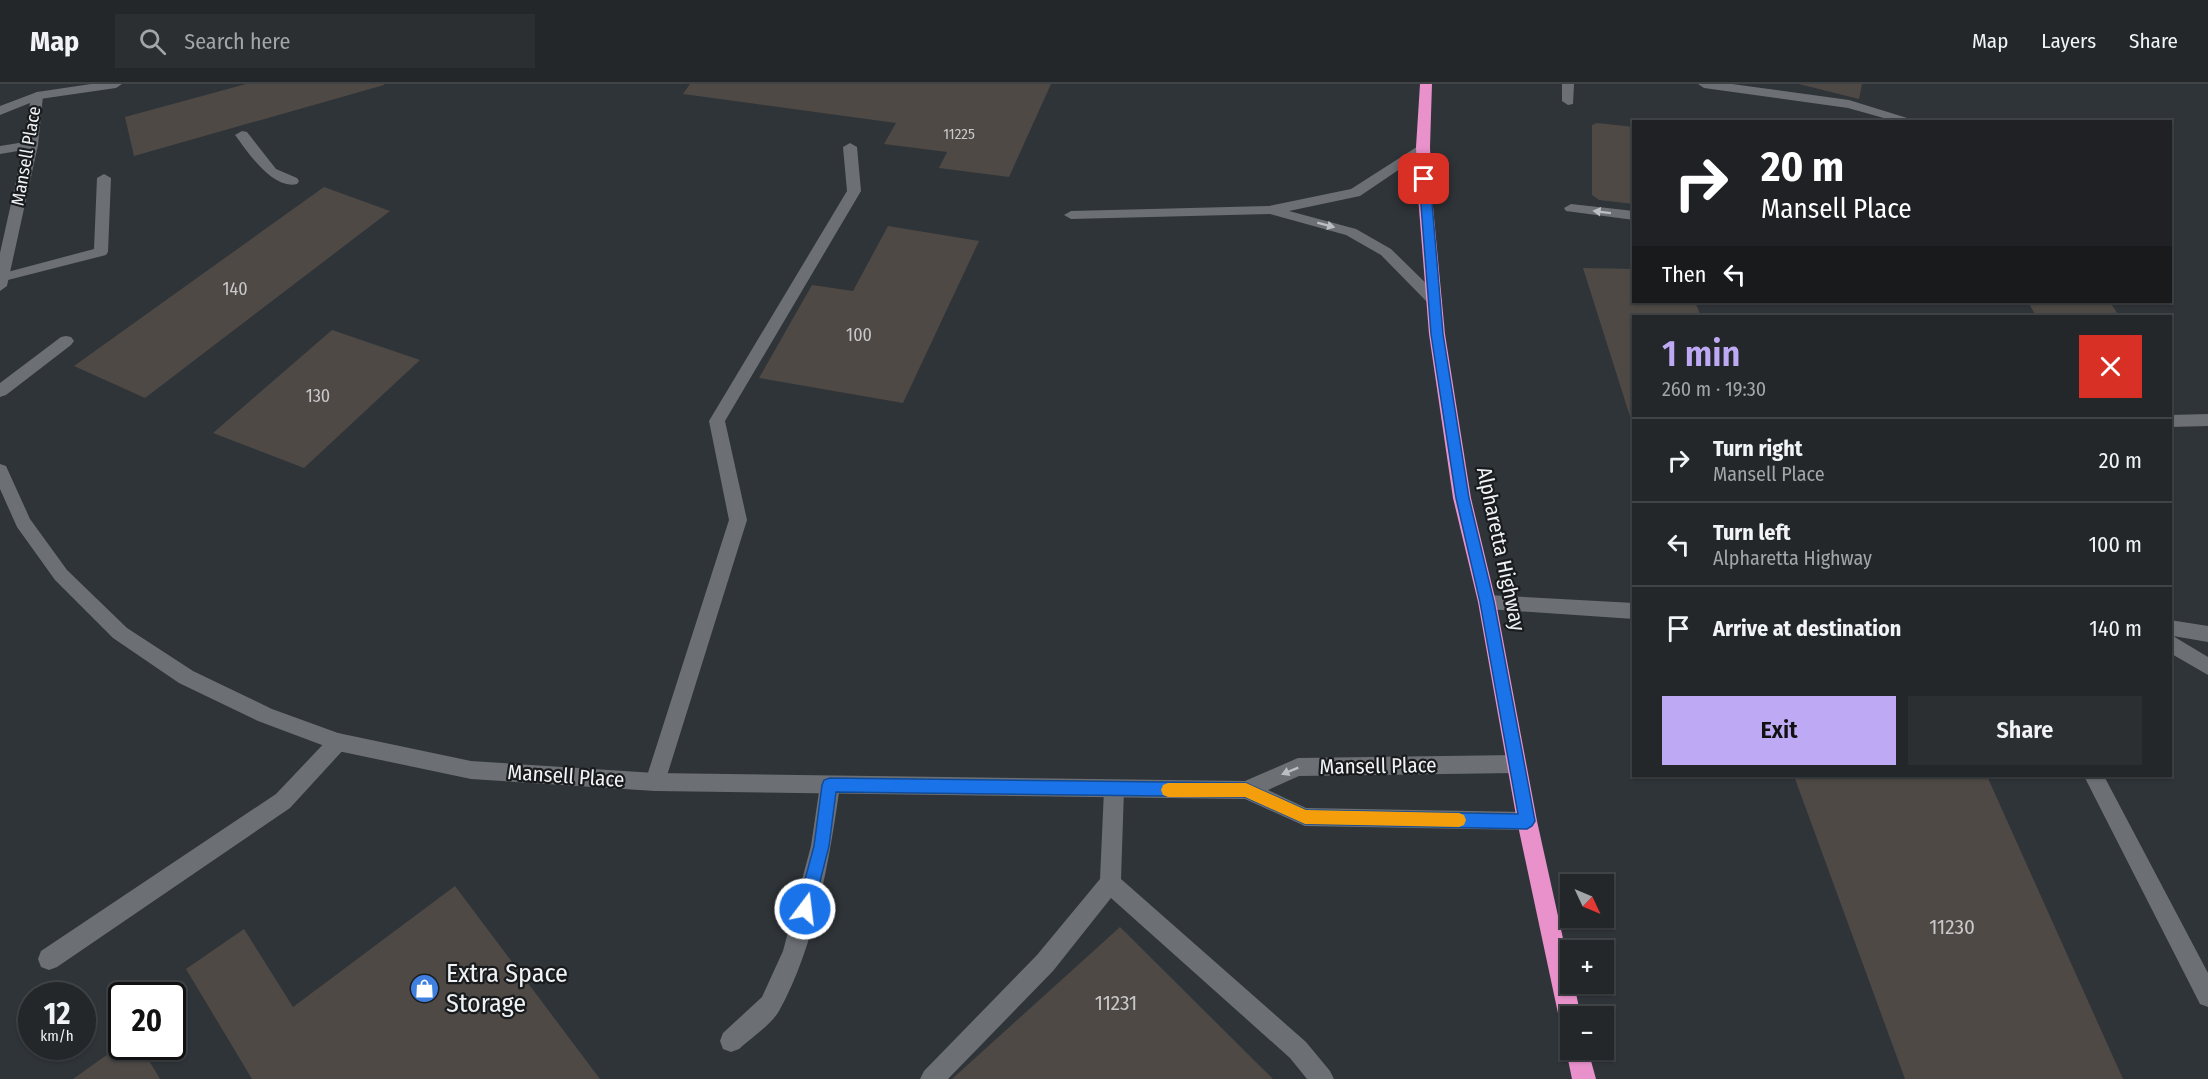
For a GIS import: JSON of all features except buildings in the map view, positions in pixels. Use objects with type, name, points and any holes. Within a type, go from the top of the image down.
[{"type":"highway","name":"Alpharetta Highway","points":[[1426,84],[1423,147],[1434,300],[1462,498],[1487,602],[1527,821],[1567,1006]]},
{"type":"highway","points":[[1580,1060],[1584,1079]]},
{"type":"street","points":[[0,111],[41,90],[116,84]]},
{"type":"street","points":[[1568,84],[1568,101]]},
{"type":"street","points":[[1704,84],[1849,104],[1907,120]]},
{"type":"street","name":"Mansell Place","points":[[1,276],[41,90]]},
{"type":"street","points":[[242,135],[271,172],[292,181]]},
{"type":"street","points":[[0,150],[31,145]]},
{"type":"street","points":[[655,782],[738,520],[717,421],[854,191],[850,147]]},
{"type":"street","points":[[1071,214],[1269,210],[1354,193],[1386,174],[1423,147]]},
{"type":"street","points":[[1,276],[101,252],[104,178]]},
{"type":"street","points":[[1571,208],[1632,216]]},
{"type":"street","points":[[1269,210],[1351,232],[1386,252],[1434,300]]},
{"type":"street","points":[[0,391],[66,341]]},
{"type":"street","points":[[2172,421],[2208,420]]},
{"type":"street","name":"Mansell Place","points":[[0,470],[23,522],[60,575],[120,633],[186,678],[265,715],[338,742],[471,770],[655,782],[1246,790],[1298,767],[1516,764]]},
{"type":"street","points":[[1487,602],[1632,611]]},
{"type":"street","points":[[2172,628],[2208,634]]},
{"type":"street","points":[[2172,644],[2208,667]]},
{"type":"street","points":[[49,959],[283,801],[338,742]]},
{"type":"street","points":[[2095,777],[2208,996]]},
{"type":"street","points":[[731,1041],[770,1005],[794,952],[821,846],[830,785]]},
{"type":"street","points":[[932,1079],[1045,963],[1110,883],[1114,790]]},
{"type":"street","name":"Mansell Place","points":[[1246,790],[1305,817],[1527,821]]},
{"type":"street","points":[[1110,883],[1298,1050],[1322,1079]]},
{"type":"slow traffic","points":[[1168,790],[1246,790],[1305,817],[1459,820]]},
{"type":"place","name":"Extra Space Storage","points":[[425,988]]},
{"type":"route","points":[[805,909],[821,846],[830,785],[1246,790],[1305,817],[1527,821],[1487,602],[1462,498],[1437,334],[1424,179]]}]
